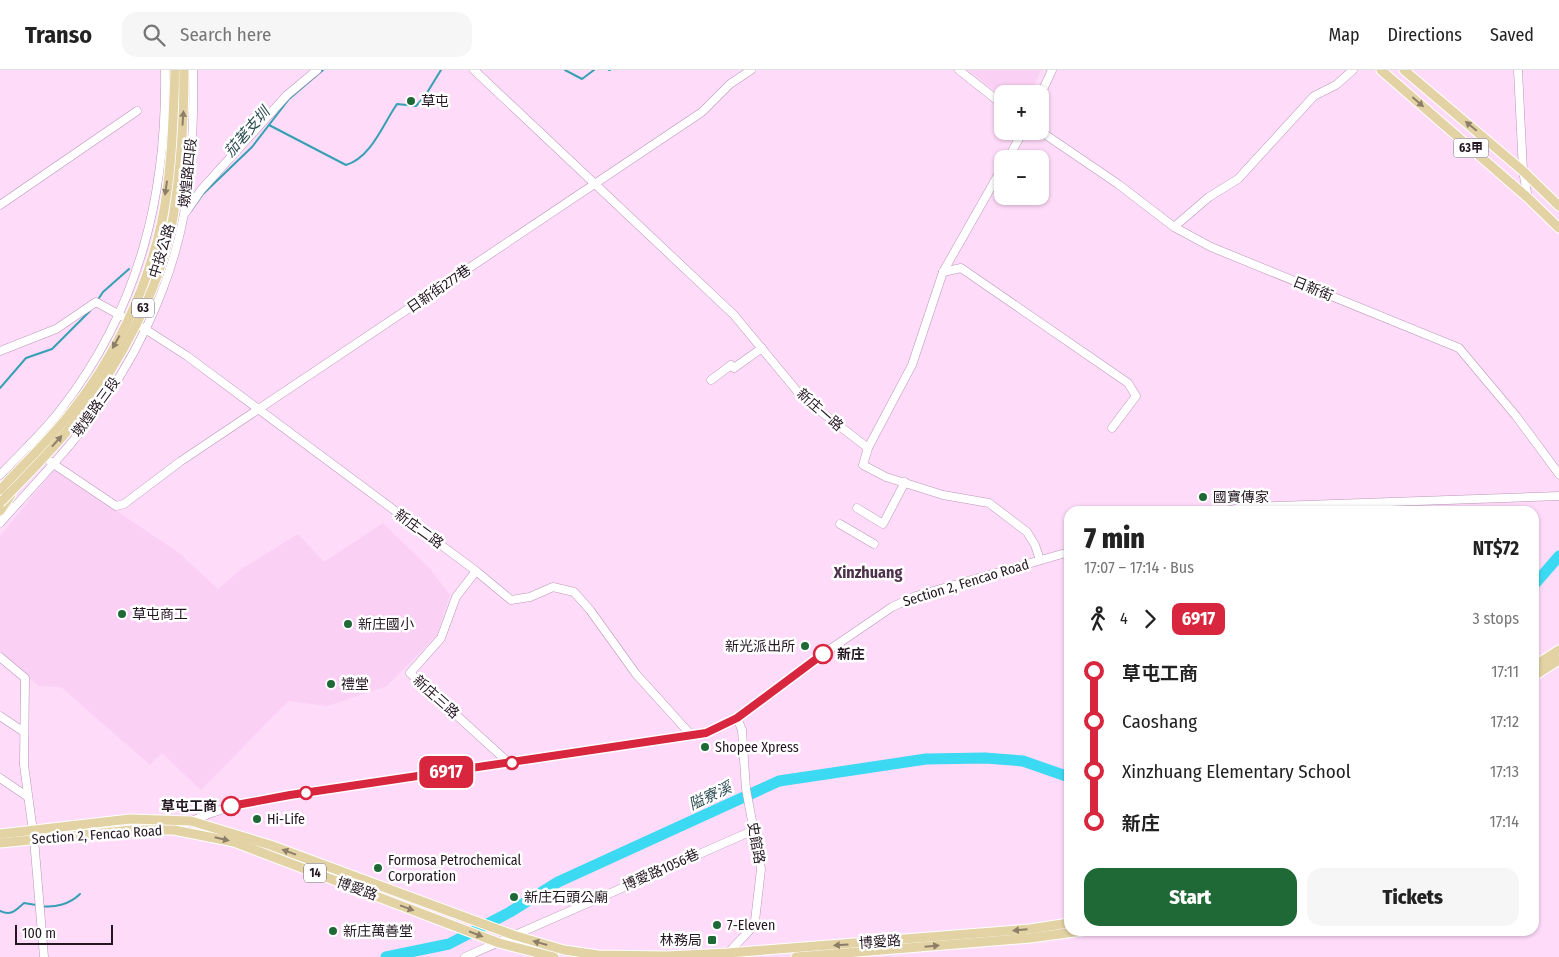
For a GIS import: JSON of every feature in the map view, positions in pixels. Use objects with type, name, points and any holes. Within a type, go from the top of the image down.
[{"type":"main road","name":"中投公路","points":[[0,503],[16,480],[70,414],[100,370],[133,312],[149,270],[162,220],[169,165],[175,70]]},
{"type":"main road","name":"中投公路","points":[[0,489],[16,480],[76,420],[109,373],[144,306],[158,271],[172,219],[180,165],[184,70]]},
{"type":"main road","name":"63甲","points":[[1381,70],[1528,198],[1559,228]]},
{"type":"main road","name":"63甲","points":[[1404,70],[1523,171],[1559,206]]},
{"type":"main road","points":[[0,511],[16,480]]},
{"type":"main road","points":[[1539,663],[1559,650]]},
{"type":"main road","points":[[1539,673],[1559,660]]},
{"type":"main road","name":"Section 2, Fencao Road","points":[[0,834],[130,819],[191,821]]},
{"type":"main road","name":"博愛路","points":[[191,821],[234,833],[513,935],[564,950],[598,955],[725,955],[991,933],[1064,924]]},
{"type":"main road","name":"Section 2, Fencao Road","points":[[0,843],[132,830],[174,830]]},
{"type":"main road","name":"博愛路","points":[[174,830],[234,842],[499,943]]},
{"type":"main road","points":[[346,885],[349,875]]},
{"type":"main road","name":"博愛路","points":[[796,957],[1030,938],[1064,933]]},
{"type":"main road","name":"14","points":[[499,943],[554,957]]},
{"type":"street","name":"墩煌路四段","points":[[136,271],[154,214],[165,116],[166,70]]},
{"type":"street","name":"墩煌路四段","points":[[167,274],[184,215],[192,136],[194,70]]},
{"type":"street","points":[[139,260],[174,228],[201,190],[287,95],[317,70]]},
{"type":"street","name":"新庄一路","points":[[474,70],[734,315],[802,397],[868,448]]},
{"type":"street","name":"日新街277巷","points":[[52,463],[116,506],[124,504],[182,461],[702,112],[730,84],[751,70]]},
{"type":"street","points":[[959,70],[994,98]]},
{"type":"street","points":[[1045,85],[1052,70]]},
{"type":"street","points":[[1174,227],[1209,197],[1238,179],[1314,96],[1336,84],[1353,70]]},
{"type":"street","points":[[1518,70],[1523,171],[1528,198]]},
{"type":"street","points":[[0,205],[137,111]]},
{"type":"street","name":"日新街","points":[[1049,137],[1118,184],[1174,227],[1211,247],[1459,348],[1516,416],[1559,474]]},
{"type":"street","points":[[994,182],[943,272],[912,365],[868,448],[863,465],[886,477],[944,495],[989,503],[1027,532],[1040,560]]},
{"type":"street","points":[[943,272],[961,268],[1128,383],[1136,396],[1112,428]]},
{"type":"street","name":"墩煌路三段","points":[[0,475],[62,409],[92,365],[119,316],[136,271]]},
{"type":"street","name":"墩煌路三段","points":[[0,523],[85,426],[118,378],[145,329],[167,274]]},
{"type":"street","name":"新庄二路","points":[[0,351],[56,329],[96,302],[145,329],[187,356],[476,571],[511,600],[530,597],[553,587],[574,592],[590,610],[636,674],[692,736]]},
{"type":"street","points":[[711,380],[731,365],[734,368],[762,348]]},
{"type":"street","points":[[30,444],[52,463]]},
{"type":"street","points":[[857,508],[883,524],[905,482]]},
{"type":"street","points":[[1275,506],[1559,496]]},
{"type":"street","points":[[840,524],[874,544]]},
{"type":"street","name":"Section 2, Fencao Road","points":[[174,830],[229,806],[253,801],[706,733],[737,718],[826,652],[892,607],[916,596],[1064,553]]},
{"type":"street","name":"新庄三路","points":[[476,571],[456,597],[441,638],[410,673],[509,763]]},
{"type":"street","points":[[0,657],[26,678],[24,765],[34,839],[44,957]]},
{"type":"street","points":[[0,716],[24,732]]},
{"type":"street","name":"史館路","points":[[725,955],[749,931],[755,921],[761,869],[746,789],[742,730],[737,718]]},
{"type":"street","points":[[0,778],[28,797]]},
{"type":"street","name":"博愛路1056巷","points":[[465,957],[754,827]]},
{"type":"shaded area","points":[[968,70],[1041,70],[1034,85],[994,85],[994,90]]},
{"type":"shaded area","name":"草屯商工","points":[[55,469],[179,553],[218,589],[243,568],[298,534],[324,562],[383,523],[431,570],[450,595],[437,635],[387,686],[327,706],[288,701],[201,790],[162,753],[150,765],[61,687],[39,686],[0,653],[0,536]]},
{"type":"waterway","name":"茄荖支圳","points":[[191,211],[203,194],[252,147],[289,99],[323,70]]},
{"type":"waterway","points":[[269,125],[346,165],[355,161],[369,148],[397,104],[416,106],[425,96],[441,70]]},
{"type":"waterway","points":[[565,70],[582,79],[594,70]]},
{"type":"waterway","points":[[97,301],[103,292],[129,269]]},
{"type":"waterway","points":[[0,388],[26,358],[52,349],[90,311]]},
{"type":"waterway","name":"隘寮溪","points":[[1539,579],[1559,556]]},
{"type":"waterway","name":"隘寮溪","points":[[386,957],[449,944],[510,912],[558,882],[779,781],[926,759],[985,758],[1023,761],[1064,775]]},
{"type":"waterway","points":[[41,906],[62,904],[80,894]]},
{"type":"waterway","points":[[0,911],[10,913],[24,903],[36,905]]},
{"type":"bus line","name":"6917","points":[[231,806],[290,795],[592,752],[706,733],[737,718],[823,654]]},
{"type":"place","name":"草屯","points":[[411,101]]},
{"type":"place","name":"國寶傳家","points":[[1203,497]]},
{"type":"place","name":"草屯商工","points":[[122,614]]},
{"type":"place","name":"新庄國小","points":[[348,624]]},
{"type":"place","name":"新光派出所","points":[[805,646]]},
{"type":"place","name":"新庄","points":[[823,654]]},
{"type":"place","name":"禮堂","points":[[331,684]]},
{"type":"place","name":"Shopee Xpress","points":[[705,747]]},
{"type":"place","name":"草屯工商","points":[[231,806]]},
{"type":"place","name":"Hi-Life","points":[[257,819]]},
{"type":"place","name":"Formosa Petrochemical Corporation","points":[[378,868]]},
{"type":"place","name":"新庄石頭公廟","points":[[514,897]]},
{"type":"place","name":"7-Eleven","points":[[717,925]]},
{"type":"place","name":"新庄萬善堂","points":[[333,931]]},
{"type":"place","name":"林務局","points":[[712,940]]},
{"type":"district","name":"Xinzhuang","points":[[868,572]]}]
